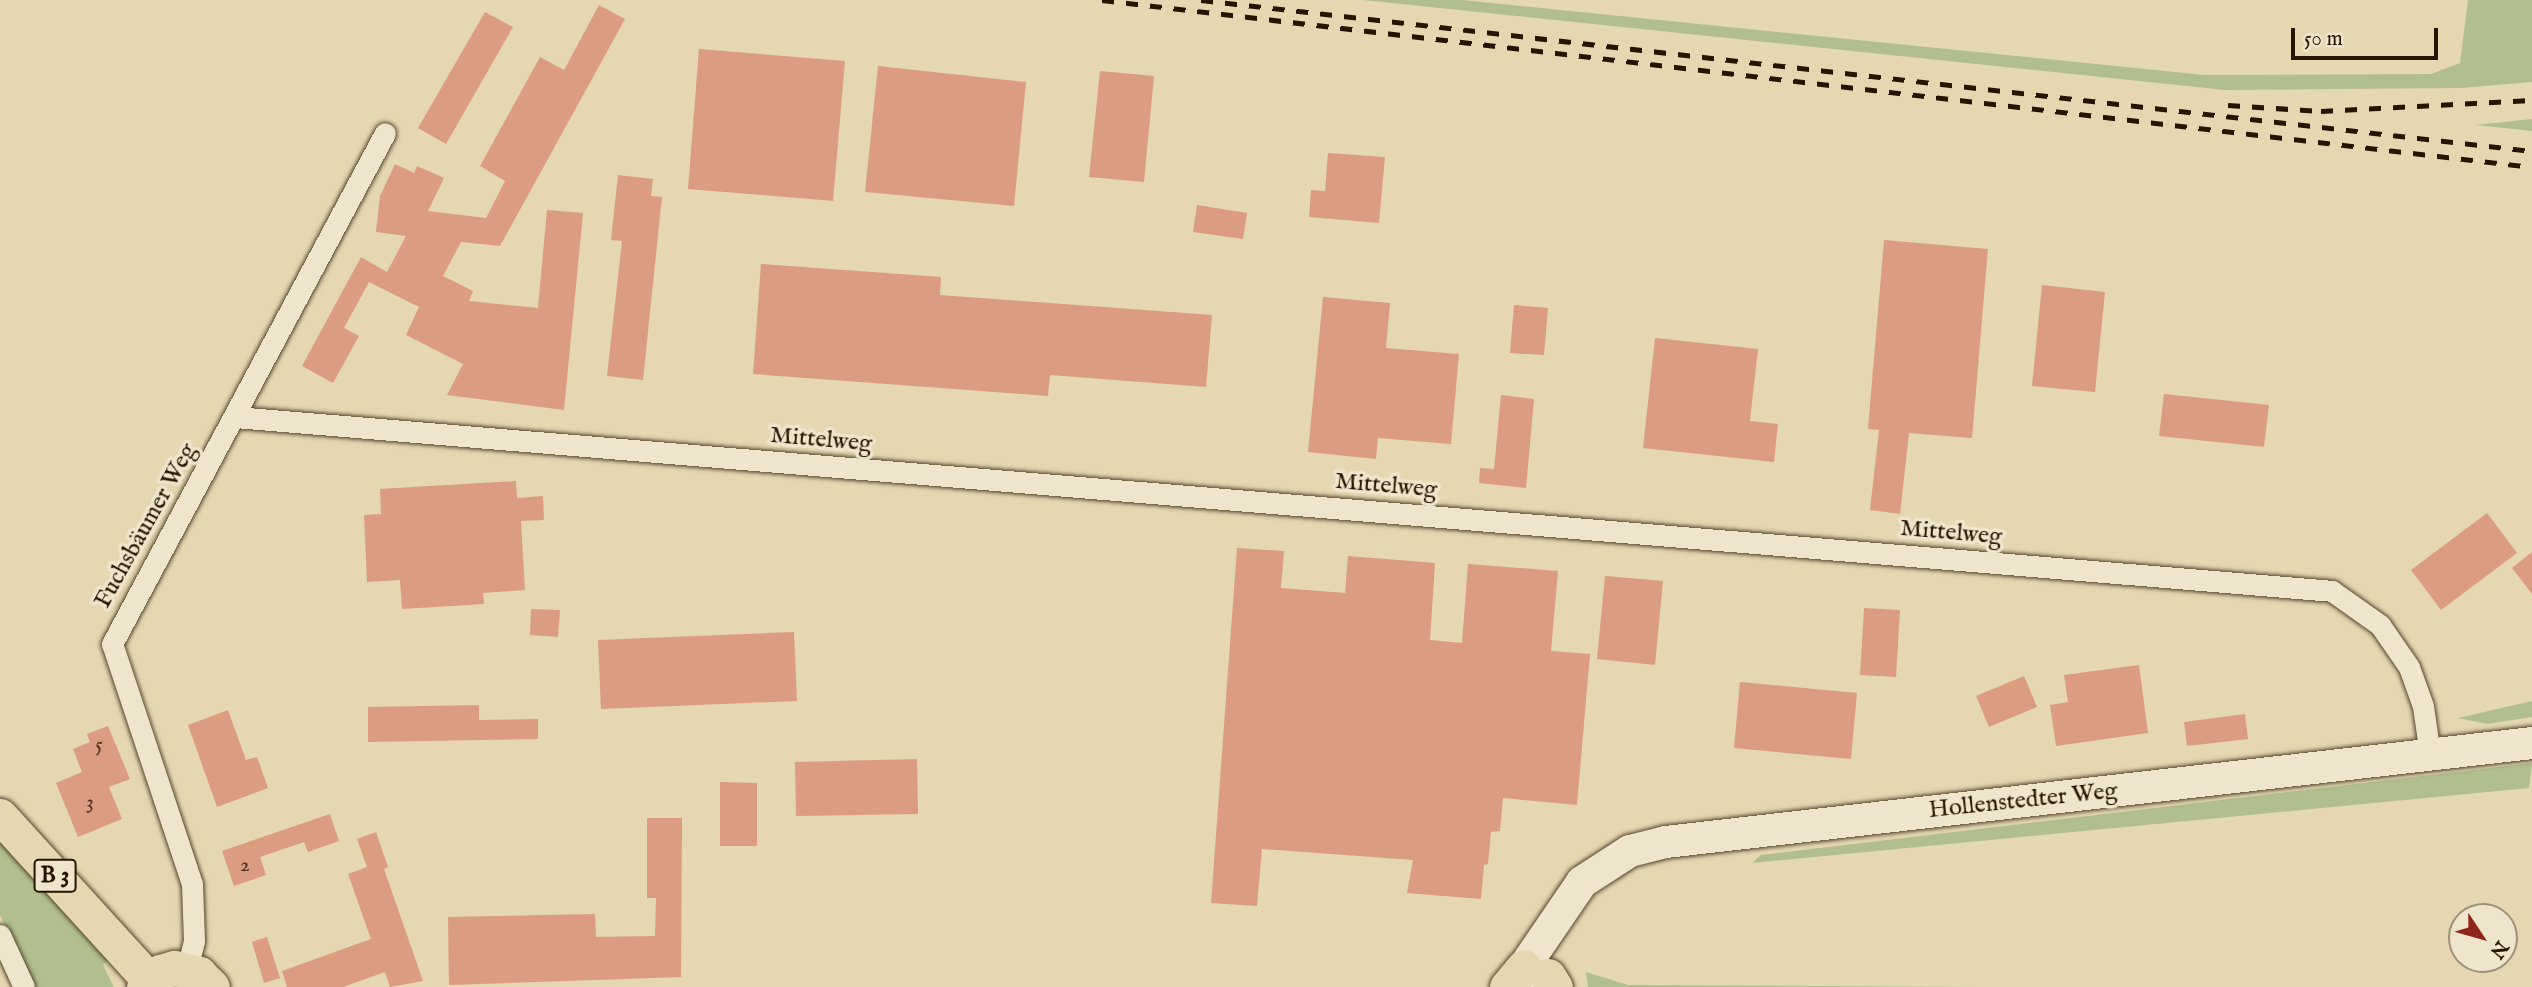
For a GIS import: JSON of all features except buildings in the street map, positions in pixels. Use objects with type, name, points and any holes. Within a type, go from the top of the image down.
[{"type":"main road","name":"Hollenstedter Weg","points":[[1533,982],[1549,929],[1582,882],[1599,868],[1630,851],[1666,842],[2532,743]]},
{"type":"main road","name":"B 3","points":[[0,816],[146,984]]},
{"type":"main road","points":[[146,984],[174,968],[200,978]]},
{"type":"street","name":"Fuchsbäumer Weg","points":[[200,978],[194,941],[192,884],[112,644],[385,134]]},
{"type":"street","name":"Mittelweg","points":[[235,418],[2332,591],[2380,625],[2409,667],[2423,706],[2430,755]]},
{"type":"street","points":[[0,935],[24,987]]},
{"type":"green space","points":[[1363,0],[1462,0],[2204,75],[2431,74],[2460,63],[2468,0],[2532,0],[2532,82],[2461,88],[2225,90]]},
{"type":"green space","points":[[2532,119],[2532,131],[2476,125]]},
{"type":"green space","points":[[2532,701],[2532,717],[2487,724],[2458,718]]},
{"type":"green space","points":[[2532,763],[2529,788],[1752,863],[1761,855]]},
{"type":"green space","points":[[0,832],[109,959],[103,965],[114,987],[33,987],[0,915]]},
{"type":"green space","points":[[1586,972],[1628,985],[1979,987],[1588,987]]},
{"type":"railway","points":[[1102,0],[2532,167]]},
{"type":"railway","points":[[1201,0],[2532,151]]},
{"type":"railway","points":[[2228,105],[2321,111],[2532,100]]}]
